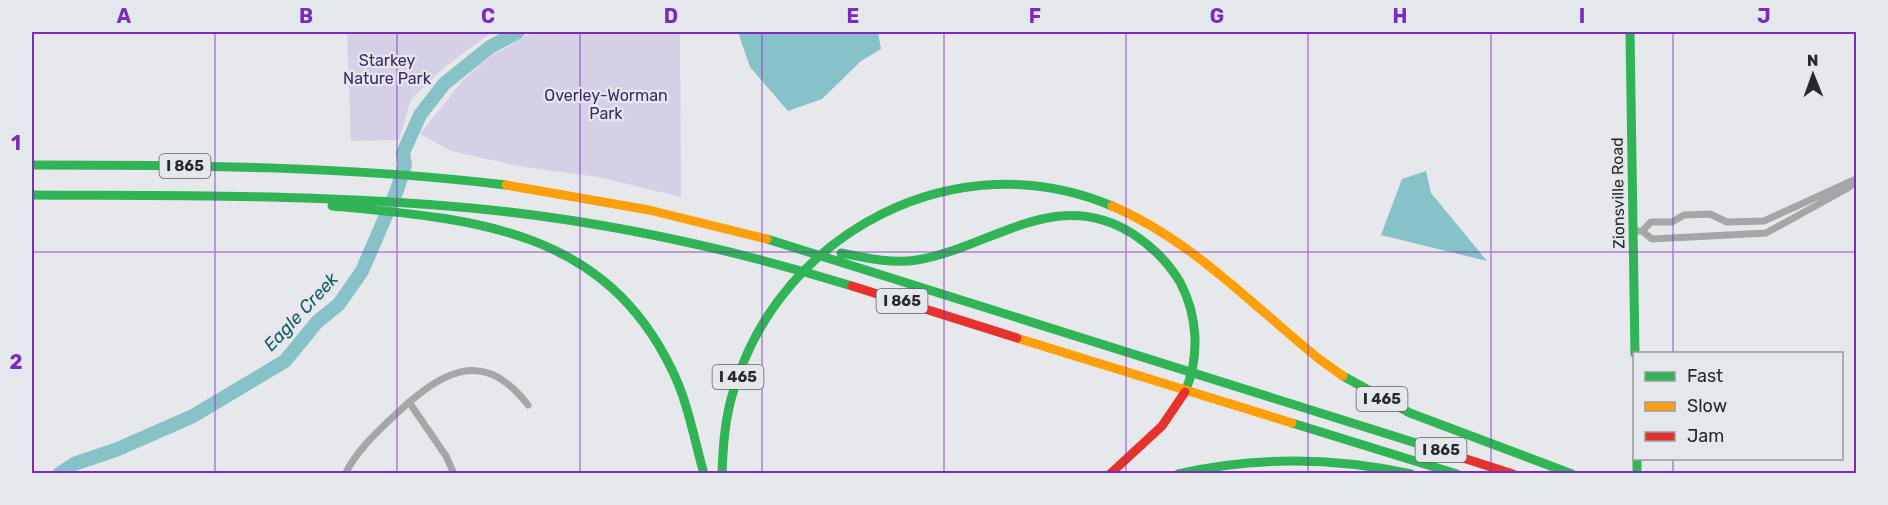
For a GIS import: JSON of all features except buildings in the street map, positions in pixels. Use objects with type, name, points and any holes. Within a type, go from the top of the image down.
[{"type":"main road","name":"Zionsville Road","points":[[1630,32],[1638,231],[1635,352]]},
{"type":"main road","name":"I 865","points":[[32,165],[338,170],[444,178],[599,200],[780,242],[1513,474]]},
{"type":"main road","name":"I 465","points":[[722,474],[724,429],[736,382],[754,338],[785,291],[813,261],[849,232],[909,202],[964,188],[1032,185],[1106,201],[1140,217],[1173,237],[1294,338],[1356,384],[1431,423],[1572,474]]},
{"type":"main road","name":"I 865","points":[[32,195],[265,197],[325,202],[432,204],[584,224],[748,257],[898,300],[1457,474]]},
{"type":"main road","points":[[325,202],[506,229],[533,238],[576,260],[614,289],[642,320],[667,360],[682,396],[704,474]]},
{"type":"main road","points":[[780,242],[873,260],[912,261],[930,257],[1040,217],[1063,214],[1099,219],[1135,234],[1167,262],[1188,301],[1194,324],[1195,350],[1191,375],[1177,410],[1160,432],[1110,474]]},
{"type":"main road","points":[[1178,474],[1230,462],[1273,458],[1352,461],[1411,474]]},
{"type":"street","points":[[1857,180],[1766,233],[1652,239],[1638,231],[1651,222],[1672,222],[1684,215],[1710,214],[1727,222],[1764,221],[1857,180]]},
{"type":"street","points":[[345,474],[357,453],[409,402],[434,382],[454,373],[473,370],[492,375],[512,384],[528,405]]},
{"type":"street","points":[[409,402],[446,456],[454,474]]},
{"type":"green space","name":"Starkey Nature Park","points":[[347,32],[492,32],[446,66],[411,99],[399,140],[351,141]]},
{"type":"green space","name":"Overley-Worman Park","points":[[533,32],[680,32],[681,197],[598,177],[524,167],[451,151],[420,134],[463,80],[491,56]]},
{"type":"water","points":[[738,32],[878,32],[881,49],[861,61],[822,99],[788,111],[750,67]]},
{"type":"water","points":[[1426,171],[1431,193],[1487,261],[1381,235],[1402,179]]},
{"type":"waterway","name":"Eagle Creek","points":[[59,474],[74,464],[118,449],[193,416],[285,361],[317,322],[339,304],[362,271],[397,190],[405,165],[403,153],[420,115],[444,84],[490,47],[518,32]]},
{"type":"traffic: fast","points":[[1630,32],[1635,352]]},
{"type":"traffic: fast","points":[[32,165],[210,166],[328,170],[506,185]]},
{"type":"traffic: fast","points":[[722,474],[728,410],[757,333],[791,284],[834,244],[883,213],[937,193],[995,185],[1053,188],[1112,206]]},
{"type":"traffic: fast","points":[[32,195],[361,200],[519,213],[663,237],[759,259],[852,286]]},
{"type":"traffic: fast","points":[[332,206],[434,217],[483,226],[529,239],[571,259],[609,286],[643,322],[672,370],[687,408],[704,474]]},
{"type":"traffic: fast","points":[[841,253],[889,261],[917,260],[945,253],[1051,217],[1077,216],[1105,221],[1133,234],[1147,244],[1160,255],[1180,282],[1190,309],[1195,337],[1193,365],[1185,392]]},
{"type":"traffic: fast","points":[[767,239],[1435,449]]},
{"type":"traffic: fast","points":[[1343,376],[1410,413],[1572,474]]},
{"type":"traffic: fast","points":[[1292,423],[1457,474]]},
{"type":"traffic: fast","points":[[1637,460],[1637,474]]},
{"type":"traffic: fast","points":[[1178,474],[1237,464],[1295,461],[1352,464],[1411,474]]},
{"type":"traffic: slow","points":[[506,185],[649,210],[767,239]]},
{"type":"traffic: slow","points":[[1112,206],[1141,220],[1195,255],[1319,359],[1343,376]]},
{"type":"traffic: slow","points":[[1017,338],[1292,423]]},
{"type":"traffic: jam","points":[[852,286],[1017,338]]},
{"type":"traffic: jam","points":[[1110,474],[1162,426],[1185,392]]},
{"type":"traffic: jam","points":[[1435,449],[1513,474]]}]
